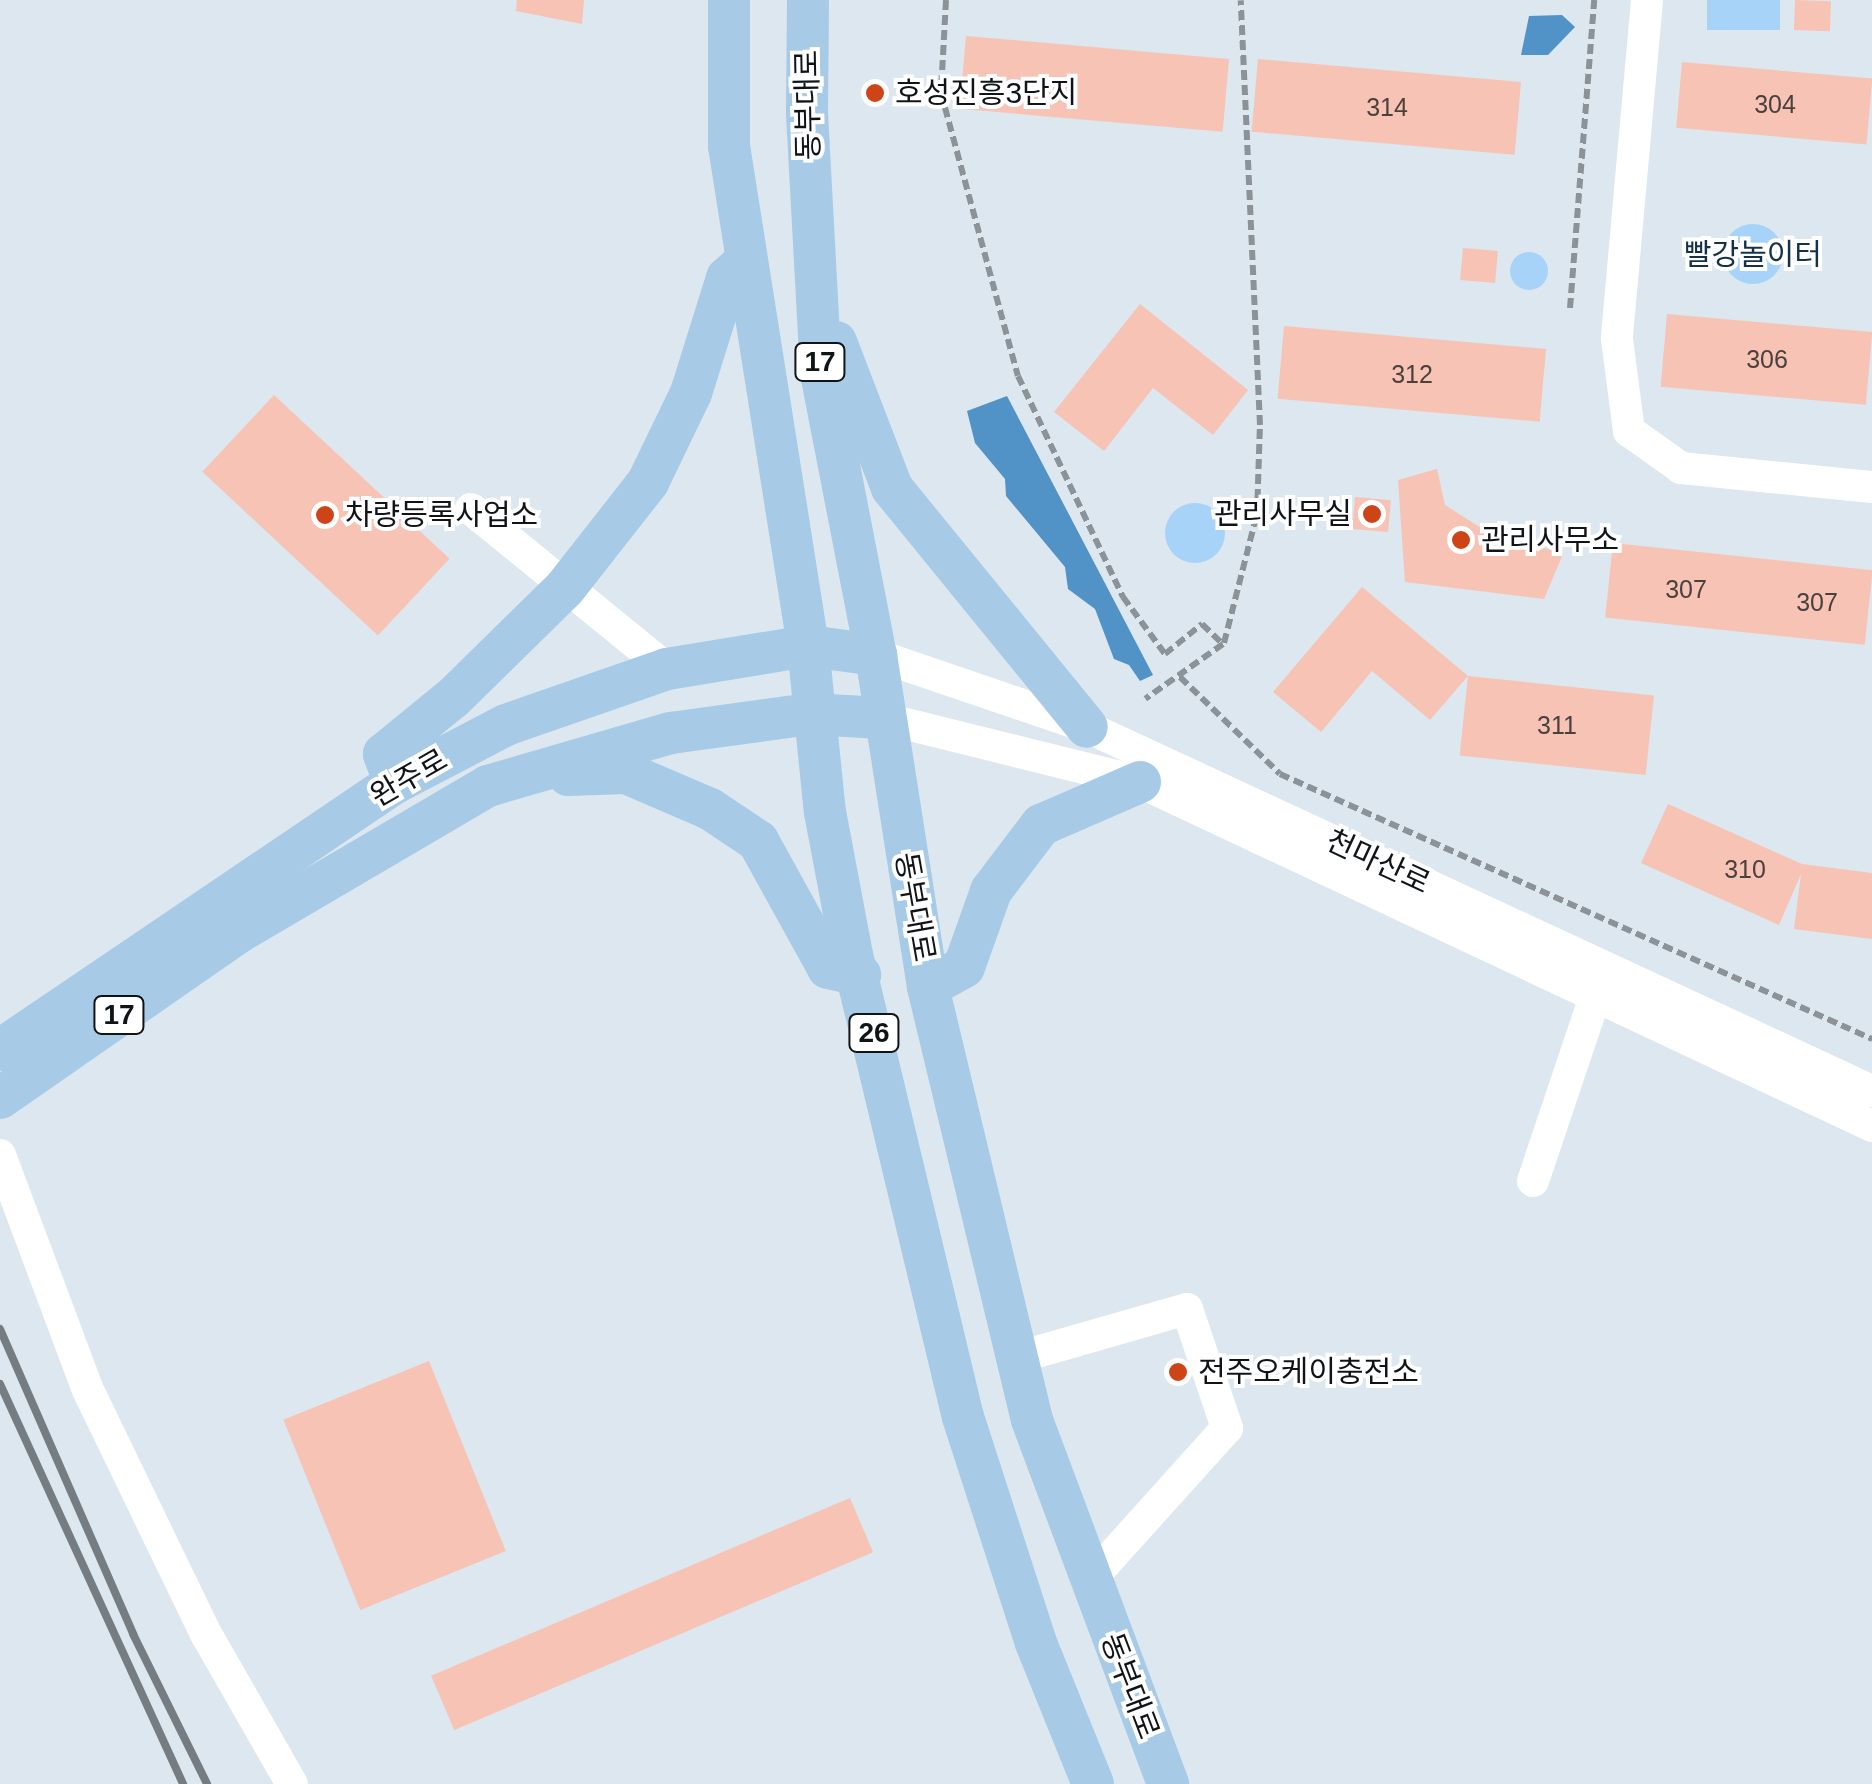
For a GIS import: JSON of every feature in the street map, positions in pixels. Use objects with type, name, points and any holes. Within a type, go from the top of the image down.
[{"type":"main road","points":[[394,783],[384,754],[454,697],[564,588],[648,482],[691,393],[727,278],[745,262],[730,146],[730,0]]},
{"type":"main road","name":"동부대로","points":[[808,0],[814,285],[822,373],[876,655],[882,718],[928,987],[1016,1358],[1090,1580],[1168,1784]]},
{"type":"main road","name":"26","points":[[745,262],[808,646],[810,714],[860,975],[963,1417],[1036,1643],[1093,1784]]},
{"type":"main road","points":[[814,285],[892,488],[1087,727]]},
{"type":"main road","name":"완주로","points":[[0,1098],[394,783],[506,726],[666,668],[808,646],[876,655]]},
{"type":"main road","name":"완주로","points":[[0,1050],[233,914],[488,786],[672,733],[810,714],[882,718]]},
{"type":"main road","points":[[518,776],[626,773],[710,809],[758,841],[828,968],[860,975]]},
{"type":"main road","points":[[928,987],[964,967],[991,891],[1040,825],[1140,782]]},
{"type":"street","points":[[1647,0],[1618,339],[1629,430],[1680,468],[1872,487]]},
{"type":"street","points":[[472,509],[666,668]]},
{"type":"street","name":"천마산로","points":[[876,655],[1087,727],[1601,982],[1872,1126]]},
{"type":"street","name":"천마산로","points":[[882,718],[1140,782],[1601,982],[1872,1091]]},
{"type":"street","points":[[1533,1182],[1601,982]]},
{"type":"street","points":[[0,1156],[87,1388],[206,1634],[292,1784]]},
{"type":"street","points":[[1016,1358],[1187,1309],[1228,1428],[1090,1580]]},
{"type":"path","points":[[946,0],[941,93],[1018,376],[1123,597],[1166,654],[1202,624],[1223,644]]},
{"type":"path","points":[[1145,699],[1180,678],[1223,644],[1257,514],[1260,425],[1241,0]]},
{"type":"path","points":[[1570,308],[1594,0]]},
{"type":"path","points":[[1180,678],[1280,774],[1872,1039]]},
{"type":"green space","points":[[1707,0],[1780,0],[1780,30],[1707,30]]},
{"type":"green space","name":"빨강놀이터","points":[[1753,224],[1774,233],[1783,254],[1774,275],[1753,284],[1732,275],[1723,254],[1732,233]]},
{"type":"green space","points":[[1529,252],[1542,258],[1548,271],[1542,284],[1529,290],[1516,284],[1510,271],[1516,258]]},
{"type":"green space","points":[[1195,503],[1217,511],[1225,533],[1217,555],[1195,563],[1173,555],[1165,533],[1173,511]]},
{"type":"shaded area","points":[[1562,15],[1575,27],[1548,55],[1521,55],[1529,16]]},
{"type":"shaded area","points":[[1007,396],[1153,675],[1140,681],[1129,665],[1114,659],[1095,609],[1068,589],[1065,567],[1006,496],[1005,479],[975,443],[967,411]]},
{"type":"building","points":[[517,0],[584,0],[582,24],[516,11]]},
{"type":"building","points":[[1795,0],[1831,1],[1830,31],[1794,30]]},
{"type":"building","points":[[966,36],[1229,59],[1223,132],[960,109]]},
{"type":"building","points":[[1258,59],[1521,82],[1515,155],[1252,132]]},
{"type":"building","points":[[1682,62],[1872,79],[1867,144],[1676,128]]},
{"type":"building","points":[[1463,248],[1498,251],[1495,283],[1460,280]]},
{"type":"building","points":[[1140,304],[1248,390],[1213,435],[1153,388],[1104,451],[1054,412]]},
{"type":"building","points":[[1667,314],[1872,332],[1866,405],[1661,387]]},
{"type":"building","points":[[1284,326],[1546,349],[1540,422],[1278,399]]},
{"type":"building","name":"차량등록사업소","points":[[274,395],[450,559],[378,635],[202,472]]},
{"type":"building","name":"관리사무소","points":[[1437,469],[1445,505],[1478,526],[1563,554],[1544,599],[1405,582],[1398,480]]},
{"type":"building","name":"관리사무실","points":[[1355,497],[1391,500],[1388,532],[1352,529]]},
{"type":"building","points":[[1613,543],[1872,570],[1865,645],[1605,618]]},
{"type":"building","points":[[1362,587],[1468,676],[1430,720],[1372,671],[1321,732],[1273,692]]},
{"type":"building","points":[[1468,676],[1654,696],[1646,775],[1460,756]]},
{"type":"building","points":[[1668,804],[1802,864],[1872,873],[1872,939],[1794,929],[1801,874],[1779,925],[1641,863]]},
{"type":"building","points":[[429,1361],[506,1551],[360,1610],[283,1420]]},
{"type":"building","points":[[850,1498],[873,1552],[454,1730],[431,1676]]},
{"type":"railway","points":[[0,1329],[133,1634],[207,1784]]},
{"type":"railway","points":[[0,1384],[183,1784]]},
{"type":"place","name":"호성진흥3단지","points":[[875,93]]},
{"type":"place","name":"관리사무실","points":[[1372,514]]},
{"type":"place","name":"차량등록사업소","points":[[325,515]]},
{"type":"place","name":"관리사무소","points":[[1461,540]]},
{"type":"place","name":"전주오케이충전소","points":[[1178,1372]]}]
